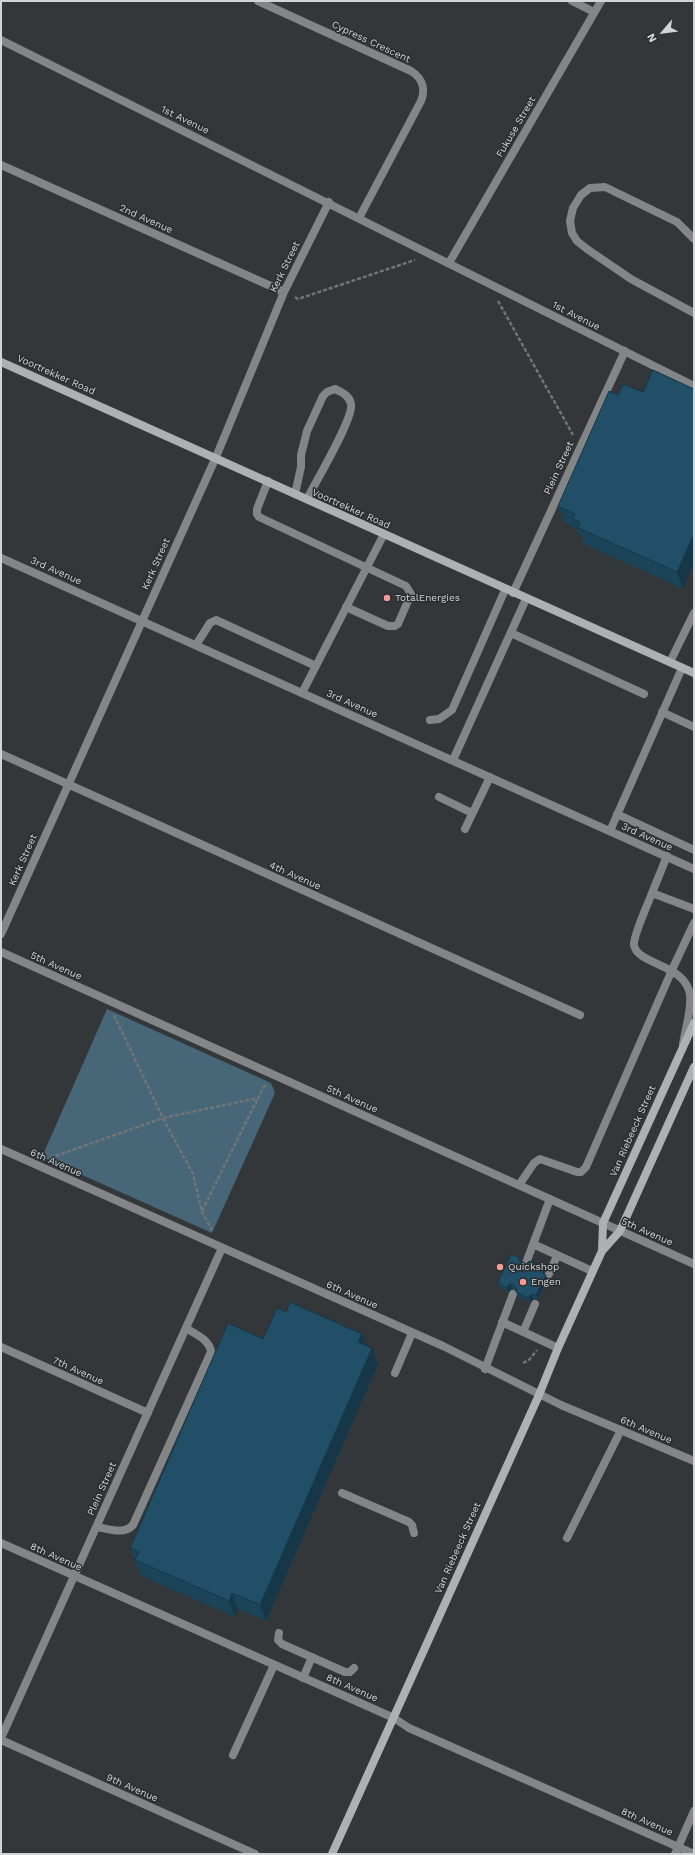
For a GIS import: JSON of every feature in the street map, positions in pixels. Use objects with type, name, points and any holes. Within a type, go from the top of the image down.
[{"type":"main road","name":"Voortrekker Road","points":[[1,362],[216,457],[509,592],[526,598],[694,673]]},
{"type":"main road","name":"Van Riebeeck Street","points":[[602,1251],[603,1223],[694,1023]]},
{"type":"main road","name":"Van Riebeeck Street","points":[[332,1854],[394,1718],[482,1517],[539,1395],[592,1271],[602,1251],[620,1231],[694,1067]]},
{"type":"street","name":"Cypress Crescent","points":[[258,1],[411,71],[416,74],[422,84],[423,96],[421,101],[359,218]]},
{"type":"street","points":[[572,1],[594,12]]},
{"type":"street","name":"Fukuse Street","points":[[449,263],[601,1]]},
{"type":"street","name":"1st Avenue","points":[[1,40],[329,202],[694,386]]},
{"type":"street","name":"2nd Avenue","points":[[1,165],[284,292]]},
{"type":"street","points":[[694,239],[677,222],[605,187],[590,188],[581,194],[573,208],[570,221],[572,233],[577,241],[586,249],[631,278],[694,313]]},
{"type":"street","name":"Kerk Street","points":[[1,934],[216,457],[284,292],[329,202]]},
{"type":"street","name":"Plein Street","points":[[430,720],[439,719],[452,710],[580,447],[624,351]]},
{"type":"street","points":[[295,494],[301,455],[307,431],[323,396],[327,392],[335,390],[342,393],[350,400],[351,405],[349,415],[326,465],[307,499]]},
{"type":"street","points":[[268,481],[257,509],[257,514],[259,517],[366,569],[406,586],[411,594],[398,624],[392,627],[346,607]]},
{"type":"street","points":[[302,693],[384,534]]},
{"type":"street","name":"3rd Avenue","points":[[1,558],[694,869]]},
{"type":"street","points":[[453,760],[526,598]]},
{"type":"street","points":[[670,662],[694,613]]},
{"type":"street","points":[[196,645],[210,623],[216,620],[316,666]]},
{"type":"street","points":[[510,633],[644,694]]},
{"type":"street","points":[[610,831],[682,668]]},
{"type":"street","points":[[662,712],[694,727]]},
{"type":"street","name":"4th Avenue","points":[[1,754],[580,1015]]},
{"type":"street","points":[[465,829],[490,777]]},
{"type":"street","points":[[439,797],[472,814]]},
{"type":"street","points":[[618,814],[694,850]]},
{"type":"street","points":[[667,856],[634,940],[634,944],[640,955],[672,970],[687,985],[690,997],[682,1048]]},
{"type":"street","points":[[652,893],[694,909]]},
{"type":"street","points":[[519,1185],[534,1163],[540,1159],[577,1172],[581,1172],[586,1167],[694,923]]},
{"type":"street","name":"5th Avenue","points":[[1,952],[694,1264]]},
{"type":"street","name":"6th Avenue","points":[[1,1149],[412,1333],[539,1395],[694,1461]]},
{"type":"street","points":[[526,1263],[550,1199]]},
{"type":"street","points":[[532,1244],[592,1271]]},
{"type":"street","name":"Plein Street","points":[[1,1739],[222,1248]]},
{"type":"street","points":[[549,1274],[557,1256]]},
{"type":"street","points":[[485,1368],[513,1294]]},
{"type":"street","points":[[523,1332],[535,1304]]},
{"type":"street","points":[[502,1322],[558,1348]]},
{"type":"street","points":[[96,1527],[121,1531],[130,1528],[133,1525],[192,1395],[211,1352],[211,1347],[206,1341],[186,1328]]},
{"type":"street","points":[[395,1373],[412,1333]]},
{"type":"street","name":"7th Avenue","points":[[1,1347],[148,1413]]},
{"type":"street","points":[[567,1538],[621,1430]]},
{"type":"street","points":[[342,1492],[409,1522],[412,1525],[414,1532]]},
{"type":"street","name":"8th Avenue","points":[[1,1543],[394,1718],[409,1728],[676,1850],[694,1854]]},
{"type":"street","points":[[279,1633],[278,1640],[282,1644],[347,1672],[352,1671],[354,1668]]},
{"type":"street","points":[[303,1678],[312,1657]]},
{"type":"street","points":[[233,1755],[274,1665]]},
{"type":"street","name":"9th Avenue","points":[[1,1739],[255,1854]]},
{"type":"street","points":[[676,1850],[694,1811]]},
{"type":"path","points":[[284,292],[298,299],[415,259],[419,248]]},
{"type":"path","points":[[502,290],[496,298],[580,447]]},
{"type":"path","points":[[116,1004],[114,1015],[163,1118],[192,1174],[202,1212],[222,1248]]},
{"type":"path","points":[[202,1212],[271,1073]]},
{"type":"path","points":[[34,1164],[163,1118],[258,1098]]},
{"type":"shaded area","points":[[107,1009],[271,1083],[275,1093],[212,1233],[42,1157]]},
{"type":"building","points":[[653,370],[694,389],[694,534],[677,572],[578,528],[580,522],[573,519],[575,514],[558,506],[609,391],[618,395],[623,384],[643,392]]},
{"type":"building","points":[[511,1255],[519,1257],[522,1264],[526,1264],[529,1261],[542,1268],[543,1273],[546,1275],[536,1295],[532,1294],[528,1298],[516,1292],[517,1288],[514,1285],[510,1284],[506,1288],[498,1283]]},
{"type":"building","points":[[290,1302],[362,1334],[358,1342],[372,1348],[260,1605],[232,1593],[229,1601],[135,1560],[139,1552],[130,1548],[228,1323],[263,1339],[277,1308],[286,1312]]},
{"type":"place","name":"TotalEnergies","points":[[387,598]]},
{"type":"place","name":"Quickshop","points":[[500,1267]]},
{"type":"place","name":"Engen","points":[[523,1282]]}]
